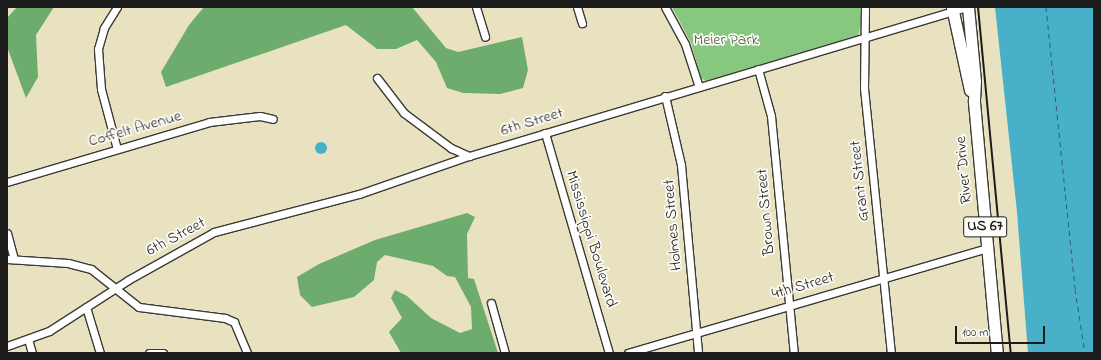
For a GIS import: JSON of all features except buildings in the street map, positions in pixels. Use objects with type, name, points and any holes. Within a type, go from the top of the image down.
[{"type":"main road","name":"River Drive","points":[[967,7],[975,81],[974,102],[997,353]]},
{"type":"main road","name":"US 67","points":[[953,9],[974,102]]},
{"type":"street","points":[[117,7],[104,28],[98,49],[101,89],[117,149]]},
{"type":"street","points":[[476,7],[484,37]]},
{"type":"street","points":[[577,7],[582,23]]},
{"type":"street","points":[[665,7],[685,44],[698,87]]},
{"type":"street","name":"Grant Street","points":[[865,7],[864,88],[891,353]]},
{"type":"street","name":"6th Street","points":[[7,346],[49,331],[115,288],[214,232],[333,202],[468,156],[665,96],[864,39],[953,9],[967,7]]},
{"type":"street","name":"Brown Street","points":[[758,69],[771,116],[788,304],[794,353]]},
{"type":"street","points":[[377,78],[404,112],[451,148],[468,156]]},
{"type":"street","name":"Holmes Street","points":[[665,96],[681,165],[698,353]]},
{"type":"street","name":"Coffelt Avenue","points":[[7,182],[209,122],[260,116],[273,119]]},
{"type":"street","name":"Mississippi Boulevard","points":[[545,133],[610,353]]},
{"type":"street","points":[[7,233],[11,259],[68,263],[91,269],[139,307],[225,318],[234,322],[247,353]]},
{"type":"street","name":"4th Street","points":[[628,353],[788,304],[987,248]]},
{"type":"street","points":[[491,303],[505,353]]},
{"type":"street","points":[[86,307],[100,353]]},
{"type":"street","points":[[28,339],[32,353]]},
{"type":"street","points":[[149,353],[163,353]]},
{"type":"green space","points":[[17,7],[54,7],[36,35],[38,77],[26,98],[7,47],[7,18]]},
{"type":"green space","points":[[204,7],[412,7],[446,48],[458,52],[522,37],[528,70],[523,88],[500,94],[463,93],[447,88],[436,62],[417,40],[396,49],[377,49],[346,25],[166,87],[161,72],[189,25]]},
{"type":"green space","name":"Meier Park","points":[[672,7],[861,7],[862,19],[858,36],[706,81],[701,78],[691,43]]},
{"type":"green space","points":[[467,213],[475,217],[467,234],[468,278],[474,279],[498,353],[401,353],[389,332],[402,318],[391,298],[395,290],[407,296],[431,318],[460,333],[472,329],[471,307],[455,277],[447,276],[433,266],[385,255],[377,262],[374,280],[354,297],[312,307],[300,295],[297,277],[319,264],[375,240]]},
{"type":"water","points":[[995,7],[1094,7],[1094,353],[1028,353],[1017,212]]},
{"type":"water","points":[[321,142],[325,144],[327,148],[325,152],[321,154],[317,152],[315,148],[317,144]]},
{"type":"ferry route","points":[[1046,7],[1075,289],[1085,353]]},
{"type":"railway","points":[[978,7],[1011,353]]}]
